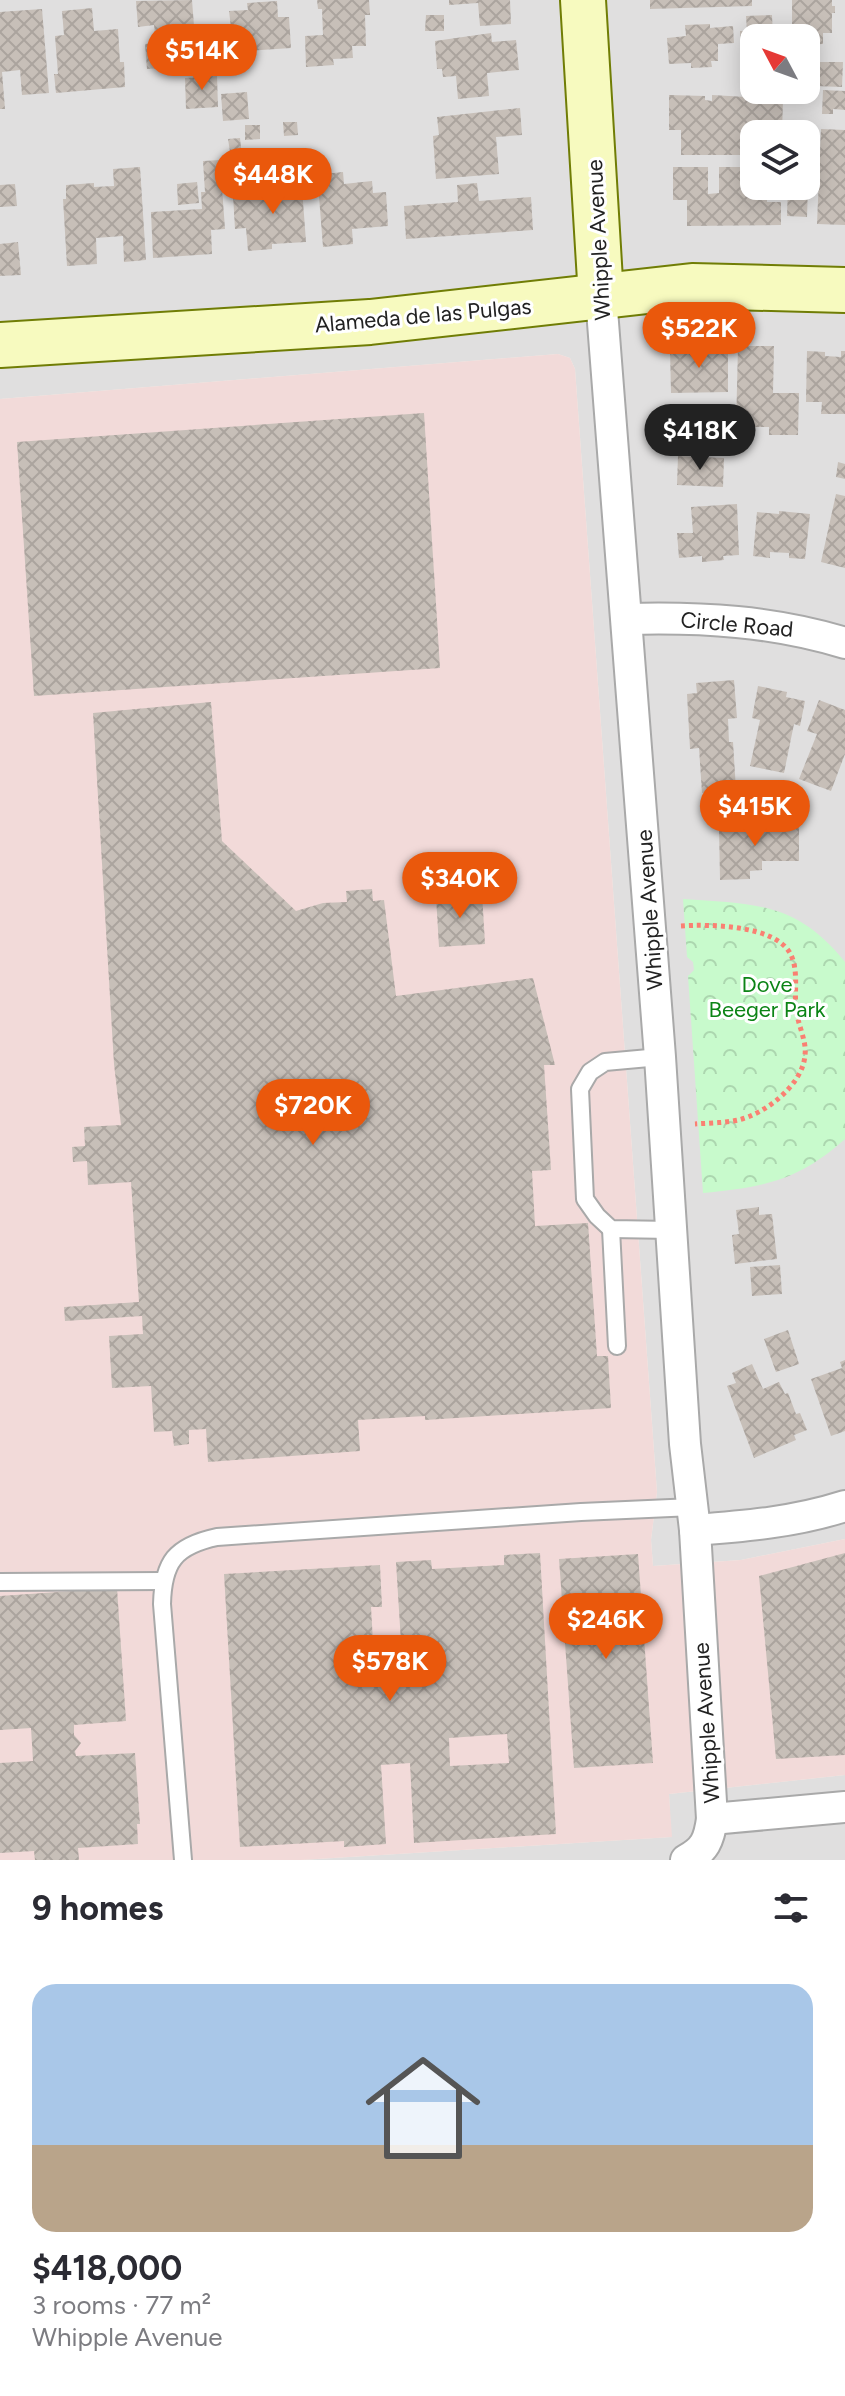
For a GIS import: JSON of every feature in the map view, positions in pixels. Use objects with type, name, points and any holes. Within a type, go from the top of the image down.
[{"type":"main road","name":"Whipple Avenue","points":[[583,0],[601,297]]},
{"type":"main road","name":"Alameda de las Pulgas","points":[[0,345],[370,322],[692,286],[845,290]]},
{"type":"street","name":"Whipple Avenue","points":[[601,297],[660,1057],[685,1444],[694,1519],[712,1819]]},
{"type":"street","name":"Circle Road","points":[[627,619],[747,621],[804,631],[845,643]]},
{"type":"street","points":[[694,1519],[766,1525],[815,1516],[845,1506]]},
{"type":"street","points":[[697,1857],[709,1837],[712,1819],[845,1807]]},
{"type":"lane","points":[[660,1057],[605,1062],[590,1072],[580,1089],[585,1199],[611,1229],[672,1230]]},
{"type":"lane","points":[[611,1229],[617,1346]]},
{"type":"lane","points":[[183,1860],[162,1604],[163,1581],[173,1557],[192,1543],[217,1537],[581,1512],[694,1519]]},
{"type":"lane","points":[[0,1582],[163,1581]]},
{"type":"path","points":[[681,926],[726,925],[783,945],[793,961],[795,1005],[806,1053],[789,1088],[765,1108],[738,1120],[695,1124]]},
{"type":"shaded area","points":[[0,0],[845,0],[845,1539],[741,1560],[653,1566],[651,1540],[657,1492],[575,369],[570,358],[558,354],[0,399]]},
{"type":"shaded area","points":[[558,354],[570,358],[575,369],[657,1492],[651,1540],[653,1566],[741,1560],[845,1539],[845,1775],[669,1794],[672,1837],[301,1860],[0,1860],[0,399]]},
{"type":"shaded area","points":[[845,1775],[845,1860],[301,1860],[671,1837],[669,1794]]},
{"type":"green space","name":"Dove Beeger Park","points":[[683,899],[753,905],[792,917],[827,942],[845,962],[845,1139],[812,1164],[779,1180],[703,1193],[688,976],[694,970],[693,962],[687,957]]},
{"type":"building","points":[[192,0],[197,65],[147,69],[145,44],[156,43],[154,25],[138,27],[136,1]]},
{"type":"building","points":[[317,0],[369,0],[370,15],[365,15],[366,46],[352,46],[353,58],[333,59],[334,65],[306,67],[305,36],[323,35],[322,9],[318,9]]},
{"type":"building","points":[[449,0],[510,0],[511,24],[480,26],[478,3],[449,5]]},
{"type":"building","points":[[650,0],[752,0],[752,6],[650,9]]},
{"type":"building","points":[[792,0],[832,0],[835,13],[832,13],[832,33],[823,33],[823,44],[820,44],[820,24],[792,24]]},
{"type":"building","points":[[277,1],[278,17],[289,17],[291,48],[234,52],[229,11],[248,10],[247,3]]},
{"type":"building","points":[[92,8],[94,31],[118,29],[125,87],[56,93],[55,36],[64,35],[62,11]]},
{"type":"building","points":[[42,9],[49,93],[22,95],[20,70],[2,72],[5,109],[0,109],[0,12]]},
{"type":"building","points":[[426,15],[444,15],[444,31],[425,31]]},
{"type":"building","points":[[772,15],[772,24],[747,24],[746,16]]},
{"type":"building","points":[[710,24],[710,28],[733,26],[734,43],[718,44],[718,61],[711,61],[712,67],[691,68],[691,63],[669,64],[667,38],[686,36],[685,25]]},
{"type":"building","points":[[491,33],[492,42],[516,40],[519,70],[487,73],[489,96],[458,99],[456,76],[443,77],[442,69],[437,69],[435,41]]},
{"type":"building","points":[[820,62],[843,62],[842,87],[820,86]]},
{"type":"building","points":[[217,76],[218,107],[186,109],[185,78]]},
{"type":"building","points":[[823,90],[845,91],[845,110],[833,109],[833,114],[822,114]]},
{"type":"building","points":[[247,92],[249,119],[223,121],[221,94]]},
{"type":"building","points":[[669,95],[705,96],[705,100],[712,101],[712,95],[740,97],[740,104],[783,104],[782,120],[740,120],[740,155],[681,155],[681,130],[669,130]]},
{"type":"building","points":[[520,108],[522,135],[496,137],[499,174],[436,179],[433,136],[439,135],[437,117]]},
{"type":"building","points":[[283,122],[297,122],[298,135],[284,136]]},
{"type":"building","points":[[245,125],[260,125],[260,139],[245,140]]},
{"type":"building","points":[[821,129],[845,130],[845,225],[817,224]]},
{"type":"building","points":[[240,138],[242,157],[231,158],[228,139]]},
{"type":"building","points":[[220,160],[225,229],[211,230],[212,254],[153,258],[151,212],[202,209],[201,192],[205,192],[203,161]]},
{"type":"building","points":[[140,167],[146,260],[124,262],[123,236],[96,238],[97,264],[67,266],[63,199],[66,199],[66,185],[94,183],[94,187],[114,186],[113,169]]},
{"type":"building","points":[[673,167],[708,167],[708,194],[719,193],[719,167],[740,167],[740,200],[781,202],[781,225],[687,226],[687,200],[673,200]]},
{"type":"building","points":[[343,172],[344,184],[372,181],[373,193],[386,192],[388,226],[352,229],[353,244],[323,247],[318,184],[324,184],[323,174]]},
{"type":"building","points":[[301,174],[306,242],[272,244],[272,249],[248,251],[246,228],[235,229],[233,195],[247,194],[247,200],[279,198],[278,175]]},
{"type":"building","points":[[197,182],[199,203],[178,205],[177,184]]},
{"type":"building","points":[[477,183],[479,201],[531,197],[533,230],[406,239],[404,206],[458,202],[457,185]]},
{"type":"building","points":[[15,184],[17,206],[0,207],[0,185]]},
{"type":"building","points":[[788,200],[808,200],[807,217],[787,216]]},
{"type":"building","points":[[18,242],[21,275],[0,276],[0,244]]},
{"type":"building","points":[[738,346],[774,346],[773,393],[799,393],[798,435],[769,435],[769,427],[736,427]]},
{"type":"building","points":[[728,347],[728,392],[671,393],[670,348]]},
{"type":"building","points":[[807,351],[841,357],[841,351],[845,351],[845,414],[821,414],[822,402],[806,402]]},
{"type":"building","points":[[424,413],[440,668],[34,696],[17,442]]},
{"type":"building","points":[[694,419],[726,420],[725,447],[693,446]]},
{"type":"building","points":[[678,456],[724,458],[723,487],[677,485]]},
{"type":"building","points":[[838,462],[845,464],[845,479],[836,477]]},
{"type":"building","points":[[836,494],[845,496],[845,568],[821,562]]},
{"type":"building","points":[[737,504],[739,555],[702,562],[702,556],[679,558],[677,533],[693,533],[691,507]]},
{"type":"building","points":[[779,511],[810,514],[805,559],[789,558],[789,553],[770,552],[770,558],[753,556],[757,512],[779,514]]},
{"type":"building","points":[[734,680],[737,718],[728,719],[736,790],[702,793],[699,748],[690,749],[687,694],[697,693],[696,683]]},
{"type":"building","points":[[758,686],[787,692],[786,697],[805,701],[800,726],[794,724],[784,773],[750,766],[760,720],[752,718]]},
{"type":"building","points":[[819,700],[845,710],[845,754],[831,791],[799,779],[817,734],[807,731]]},
{"type":"building","points":[[211,702],[222,841],[296,911],[323,903],[347,902],[346,891],[372,889],[373,901],[384,900],[396,996],[533,978],[555,1065],[544,1065],[551,1170],[532,1171],[535,1226],[588,1223],[597,1356],[608,1356],[611,1408],[425,1420],[425,1416],[358,1420],[360,1451],[208,1462],[206,1429],[189,1430],[189,1444],[174,1446],[172,1431],[154,1432],[151,1386],[112,1388],[109,1336],[143,1334],[142,1316],[65,1321],[64,1307],[139,1302],[131,1182],[88,1185],[87,1161],[73,1162],[72,1147],[85,1146],[84,1127],[121,1125],[114,1064],[93,713]]},
{"type":"building","points":[[727,820],[747,820],[747,827],[799,826],[799,861],[762,861],[762,870],[750,871],[750,879],[720,880],[719,828],[728,828]]},
{"type":"building","points":[[482,893],[485,944],[439,947],[436,896]]},
{"type":"building","points":[[759,1207],[759,1215],[772,1214],[777,1259],[735,1264],[732,1235],[739,1234],[736,1210]]},
{"type":"building","points":[[780,1265],[782,1294],[752,1296],[750,1267]]},
{"type":"building","points":[[788,1330],[799,1364],[776,1372],[764,1339]]},
{"type":"building","points":[[845,1360],[845,1431],[831,1436],[811,1379],[842,1368],[840,1362]]},
{"type":"building","points":[[752,1364],[763,1389],[779,1382],[785,1394],[788,1393],[796,1414],[800,1413],[807,1430],[794,1435],[796,1440],[754,1458],[727,1386],[736,1383],[732,1373]]},
{"type":"building","points":[[540,1553],[556,1834],[414,1843],[410,1763],[381,1765],[386,1844],[344,1847],[344,1841],[240,1847],[224,1574],[380,1565],[382,1607],[371,1607],[375,1677],[403,1675],[396,1562],[431,1560],[432,1569],[504,1565],[504,1555]],"holes":[[[507,1734],[509,1763],[450,1766],[449,1738]]]},
{"type":"building","points":[[845,1553],[845,1755],[776,1759],[759,1576]]},
{"type":"building","points":[[638,1554],[653,1763],[574,1768],[559,1559]]},
{"type":"building","points":[[117,1588],[126,1721],[74,1725],[74,1735],[81,1743],[75,1751],[76,1756],[135,1753],[140,1824],[137,1824],[138,1844],[78,1848],[79,1860],[35,1860],[34,1851],[0,1853],[0,1763],[33,1761],[31,1728],[0,1730],[0,1596]]}]
